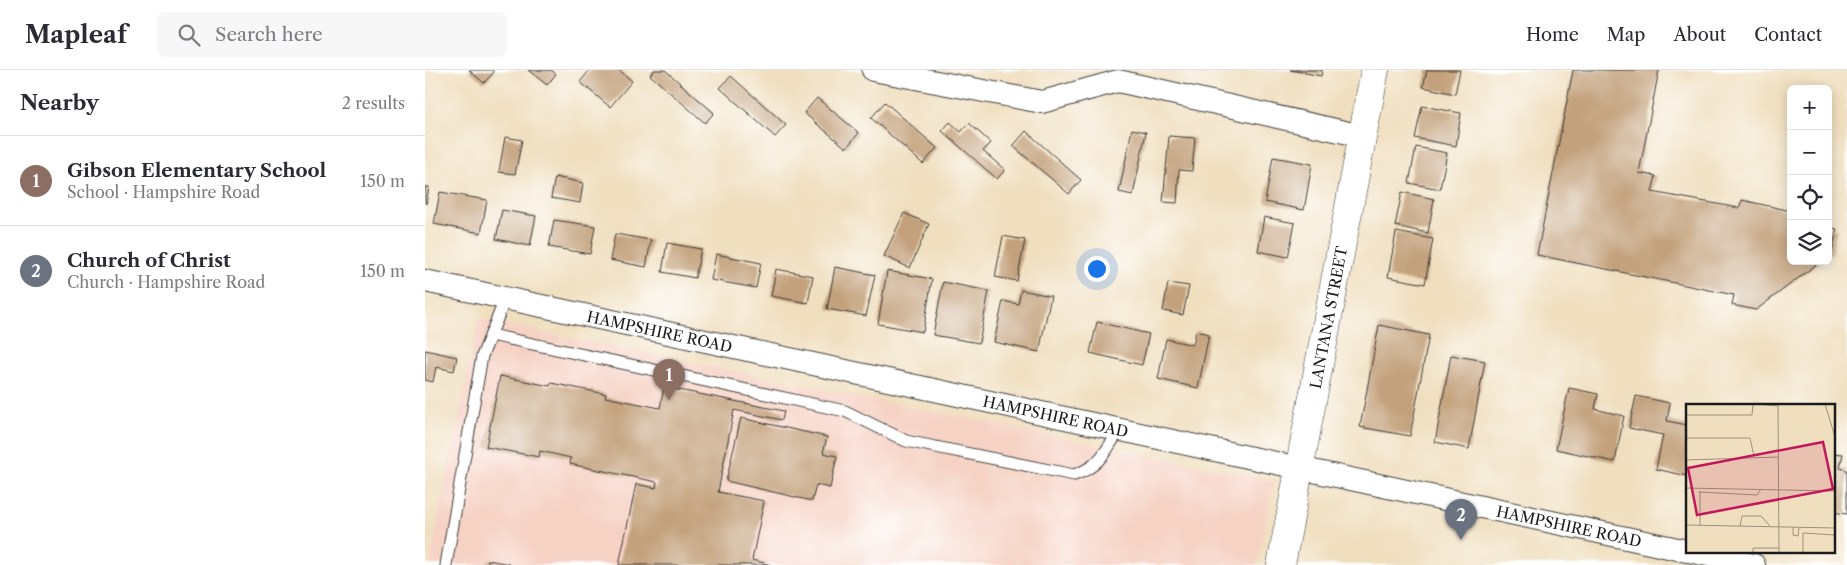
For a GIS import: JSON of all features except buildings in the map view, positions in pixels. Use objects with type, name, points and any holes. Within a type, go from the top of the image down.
[{"type":"street","points":[[873,70],[1042,102],[1118,76],[1362,136]]},
{"type":"street","name":"LANTANA STREET","points":[[1281,565],[1375,70]]},
{"type":"street","name":"HAMPSHIRE ROAD","points":[[425,281],[1686,551]]},
{"type":"street","name":"HAMPSHIRE ROAD","points":[[1693,552],[1754,565]]},
{"type":"lane","points":[[447,565],[482,356],[506,297]]},
{"type":"lane","points":[[491,335],[845,411],[906,441],[1074,476],[1088,471],[1100,460],[1119,430]]},
{"type":"shaded area","points":[[478,319],[1274,481],[1257,565],[429,565]]},
{"type":"place","name":"Gibson Elementary School","points":[[669,400]]},
{"type":"place","name":"Church of Christ","points":[[1461,540]]}]
